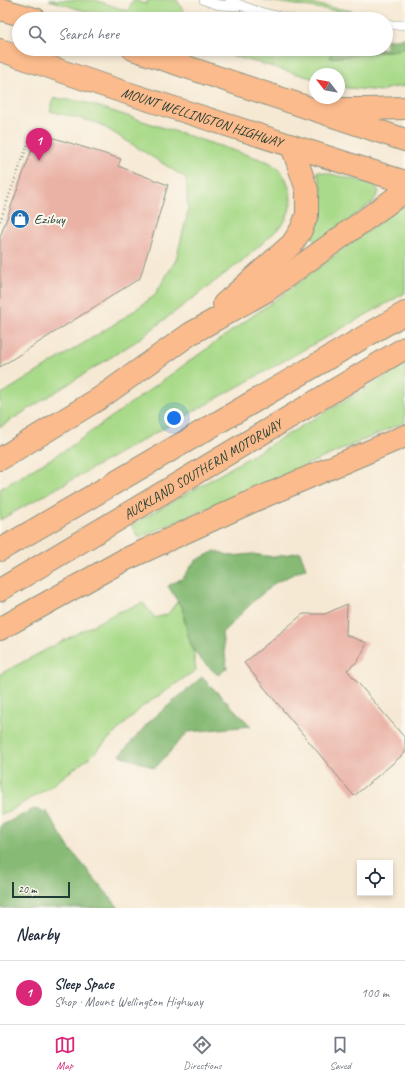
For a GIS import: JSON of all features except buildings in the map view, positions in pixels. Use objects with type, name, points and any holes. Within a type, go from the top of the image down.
[{"type":"main road","points":[[0,9],[12,12]]},
{"type":"main road","name":"MOUNT WELLINGTON HIGHWAY","points":[[2,51],[12,54]]},
{"type":"main road","name":"MOUNT WELLINGTON HIGHWAY","points":[[17,56],[102,85],[405,182]]},
{"type":"main road","points":[[154,56],[405,140]]},
{"type":"main road","points":[[313,109],[405,108]]},
{"type":"main road","points":[[190,334],[292,244],[301,230],[307,215],[307,190],[292,146]]},
{"type":"main road","points":[[0,458],[100,398],[190,334],[266,291],[405,191]]},
{"type":"main road","points":[[0,550],[405,313]]},
{"type":"main road","name":"AUCKLAND SOUTHERN MOTORWAY","points":[[0,590],[405,348]]},
{"type":"main road","points":[[0,629],[122,561],[260,498],[405,436]]},
{"type":"lane","points":[[204,0],[219,5],[240,6]]},
{"type":"lane","points":[[230,0],[240,6],[258,12]]},
{"type":"lane","points":[[393,25],[405,25]]},
{"type":"path","points":[[0,220],[32,133]]},
{"type":"green space","points":[[49,0],[95,0],[128,11],[133,0],[146,4],[148,0],[177,0],[184,12],[88,12]]},
{"type":"green space","points":[[264,0],[291,0],[352,11],[342,12]]},
{"type":"green space","points":[[405,38],[405,49],[393,50],[393,39]]},
{"type":"green space","points":[[405,49],[405,86],[389,88],[382,91],[345,87],[345,68],[309,68],[309,77],[234,56],[331,56],[331,58],[347,56],[393,56],[393,50]]},
{"type":"green space","points":[[330,56],[347,56],[330,58]]},
{"type":"green space","points":[[54,98],[84,102],[269,162],[279,169],[286,179],[290,191],[291,202],[285,221],[247,257],[135,342],[0,427],[0,395],[121,320],[154,296],[176,260],[188,212],[186,178],[98,123],[50,111]]},
{"type":"green space","points":[[317,171],[374,184],[379,192],[373,202],[316,244],[312,236],[320,220],[323,192]]},
{"type":"green space","points":[[405,205],[405,293],[0,520],[0,489],[67,449],[279,297],[397,209]]},
{"type":"green space","points":[[405,365],[405,422],[139,538],[131,525],[202,485]]},
{"type":"green space","points":[[215,551],[232,556],[252,554],[274,557],[300,552],[306,568],[275,583],[256,599],[222,633],[227,668],[218,675],[194,651],[188,636],[182,606],[168,586],[183,578],[195,561]]},
{"type":"green space","points":[[177,602],[182,606],[185,624],[193,650],[196,670],[142,707],[90,757],[48,788],[0,815],[0,674],[116,613],[143,603],[155,618],[168,614]]},
{"type":"green space","points":[[202,677],[251,726],[188,732],[155,768],[120,755],[149,722]]},
{"type":"green space","points":[[34,809],[47,812],[69,848],[119,908],[0,908],[0,826]]},
{"type":"place","name":"Sleep Space","points":[[39,161]]},
{"type":"place","name":"Ezibuy","points":[[20,219]]}]
